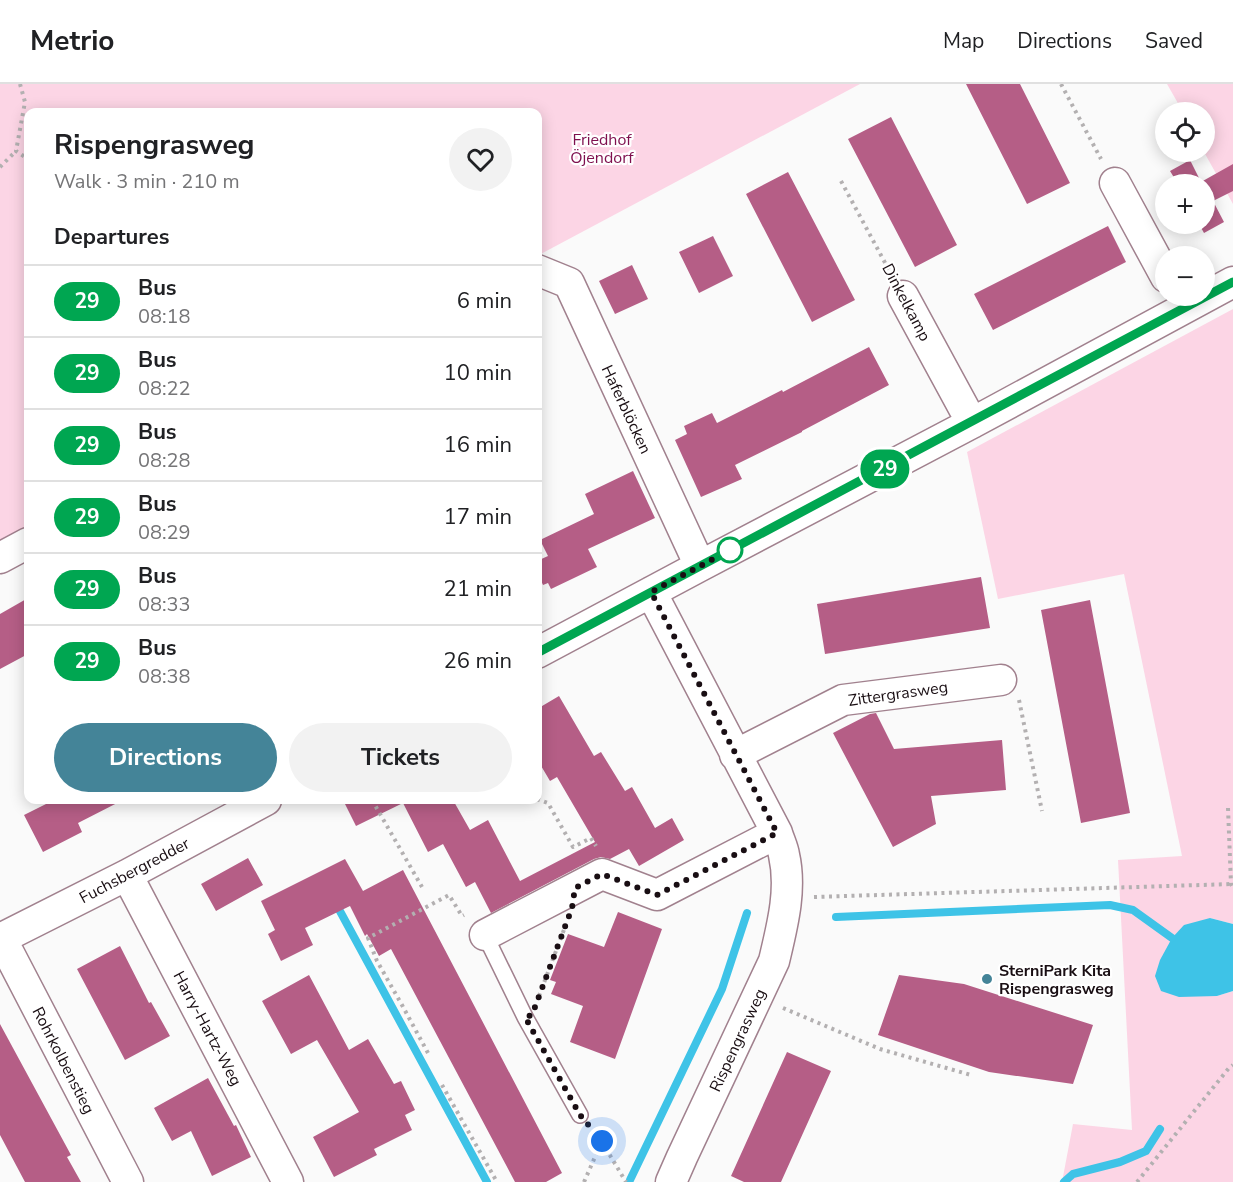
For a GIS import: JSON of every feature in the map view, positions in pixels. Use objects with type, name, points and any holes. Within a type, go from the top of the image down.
[{"type":"street","points":[[1114,183],[1155,257]]},
{"type":"street","name":"Haferblöcken","points":[[542,272],[569,283],[700,566]]},
{"type":"street","points":[[1215,289],[1233,282]]},
{"type":"street","name":"Dinkelkamp","points":[[903,296],[972,423]]},
{"type":"street","points":[[542,650],[972,423],[1172,306]]},
{"type":"street","points":[[0,558],[24,545]]},
{"type":"street","name":"Rispengrasweg","points":[[651,592],[777,833],[784,855],[786,876],[782,929],[774,961],[680,1174]]},
{"type":"street","name":"Zittergrasweg","points":[[735,755],[843,700],[1001,680]]},
{"type":"street","name":"Fuchsbergredder","points":[[1,938],[127,875],[259,804]]},
{"type":"street","points":[[485,934],[602,874],[657,895],[777,833]]},
{"type":"street","name":"Harry-Hartz-Weg","points":[[127,875],[288,1182]]},
{"type":"street","name":"Rohrkolbenstieg","points":[[1,938],[128,1182]]},
{"type":"lane","points":[[485,934],[525,1017],[580,1115]]},
{"type":"path","points":[[0,167],[16,151],[25,102],[20,84]]},
{"type":"path","points":[[1061,84],[1114,183]]},
{"type":"path","points":[[16,151],[24,156]]},
{"type":"path","name":"Dinkelkamp","points":[[841,182],[903,296]]},
{"type":"path","points":[[1001,680],[1017,689],[1042,811]]},
{"type":"path","points":[[542,801],[548,803],[573,848],[591,838],[604,857],[612,863],[616,879]]},
{"type":"path","points":[[374,804],[422,887]]},
{"type":"path","points":[[786,898],[1232,886],[1228,808]]},
{"type":"path","points":[[525,1017],[532,1015],[572,908],[575,888]]},
{"type":"path","points":[[428,1053],[377,961],[368,938],[449,894],[462,916],[469,913],[485,934]]},
{"type":"path","points":[[757,998],[880,1049],[971,1075]]},
{"type":"path","points":[[1137,1182],[1233,1065]]},
{"type":"path","points":[[442,1085],[497,1182]]},
{"type":"path","points":[[580,1115],[602,1141],[626,1182]]},
{"type":"path","points":[[584,1182],[602,1141]]},
{"type":"green space","name":"Friedhof Öjendorf","points":[[0,84],[860,84],[542,253],[542,108],[24,108],[24,529],[0,542]]},
{"type":"green space","points":[[1167,84],[1233,84],[1233,204],[1210,162],[1215,162],[1215,102],[1177,102]]},
{"type":"green space","points":[[1233,309],[1233,924],[1210,918],[1217,996],[1233,991],[1233,1182],[1062,1182],[1073,1124],[1132,1130],[1118,860],[1182,856],[1124,574],[998,599],[967,452]]},
{"type":"water","points":[[1210,918],[1233,924],[1233,991],[1217,996],[1179,997],[1161,991],[1155,976],[1160,960],[1172,938],[1184,925]]},
{"type":"building","points":[[966,84],[1020,84],[1070,183],[1027,204]]},
{"type":"building","points":[[891,117],[957,245],[915,267],[848,139]]},
{"type":"building","points":[[1186,162],[1191,162],[1197,174],[1172,174],[1170,171]]},
{"type":"building","points":[[1233,164],[1233,191],[1215,200],[1215,174]]},
{"type":"building","points":[[788,172],[855,300],[812,322],[746,194]]},
{"type":"building","points":[[1215,205],[1224,222],[1215,227]]},
{"type":"building","points":[[1108,226],[1126,262],[993,330],[974,294]]},
{"type":"building","points":[[713,236],[733,276],[699,293],[679,252]]},
{"type":"building","points":[[632,265],[648,299],[615,314],[599,281]]},
{"type":"building","points":[[869,347],[889,385],[735,465],[742,479],[701,497],[675,440],[687,434],[684,426],[712,413],[717,423]]},
{"type":"building","points":[[633,471],[655,518],[588,549],[597,567],[551,589],[548,583],[543,585],[542,583],[542,559],[548,556],[542,539],[594,514],[585,494]]},
{"type":"building","points":[[981,577],[990,628],[825,654],[817,604]]},
{"type":"building","points":[[24,600],[24,656],[0,669],[0,614]]},
{"type":"building","points":[[1090,600],[1130,813],[1081,823],[1041,610]]},
{"type":"building","points":[[559,696],[594,756],[601,752],[625,791],[632,787],[655,828],[672,818],[684,840],[639,866],[629,849],[610,859],[601,857],[594,859],[491,913],[475,882],[466,887],[443,844],[428,852],[404,804],[455,804],[470,830],[488,820],[520,881],[595,842],[557,777],[550,781],[542,767],[542,706]]},
{"type":"building","points":[[876,713],[894,749],[1002,740],[1006,790],[931,796],[936,824],[893,847],[833,733]]},
{"type":"building","points":[[46,804],[115,804],[78,823],[82,832],[43,852],[24,815]]},
{"type":"building","points":[[345,804],[401,804],[356,826]]},
{"type":"building","points":[[248,858],[263,885],[216,911],[201,884]]},
{"type":"building","points":[[345,859],[363,891],[403,870],[562,1173],[546,1182],[515,1182],[391,949],[379,956],[367,934],[365,936],[350,906],[305,928],[313,945],[281,961],[268,934],[275,930],[261,901]]},
{"type":"building","points":[[618,912],[662,929],[615,1059],[570,1042],[583,1006],[551,994],[556,982],[550,980],[568,934],[604,947]]},
{"type":"building","points":[[120,946],[149,1003],[151,1002],[170,1036],[125,1060],[77,969]]},
{"type":"building","points":[[309,975],[349,1050],[368,1039],[394,1084],[401,1081],[415,1110],[405,1115],[412,1130],[374,1149],[377,1155],[334,1177],[313,1137],[359,1112],[317,1040],[291,1054],[262,1001]]},
{"type":"building","points":[[899,975],[964,984],[1093,1025],[1073,1084],[989,1072],[878,1035]]},
{"type":"building","points":[[0,1024],[71,1155],[67,1157],[81,1182],[25,1182],[0,1135]]},
{"type":"building","points":[[787,1052],[831,1071],[781,1182],[744,1182],[731,1176]]},
{"type":"building","points":[[208,1078],[234,1126],[236,1125],[251,1157],[212,1176],[191,1131],[172,1141],[154,1108]]},
{"type":"waterway","points":[[335,902],[487,1182]]},
{"type":"waterway","points":[[836,917],[1110,905],[1133,910],[1172,938]]},
{"type":"waterway","points":[[630,1180],[722,989],[747,913]]},
{"type":"waterway","points":[[1064,1182],[1073,1174],[1120,1162],[1146,1151],[1160,1129]]},
{"type":"bus line","name":"29","points":[[542,650],[1233,282]]},
{"type":"place","name":"SterniPark Kita Rispengrasweg","points":[[987,979]]},
{"type":"route","points":[[602,1141],[580,1115],[525,1017],[532,1015],[572,908],[575,888],[602,874],[657,895],[777,833],[651,592],[736,547],[730,550]]}]
